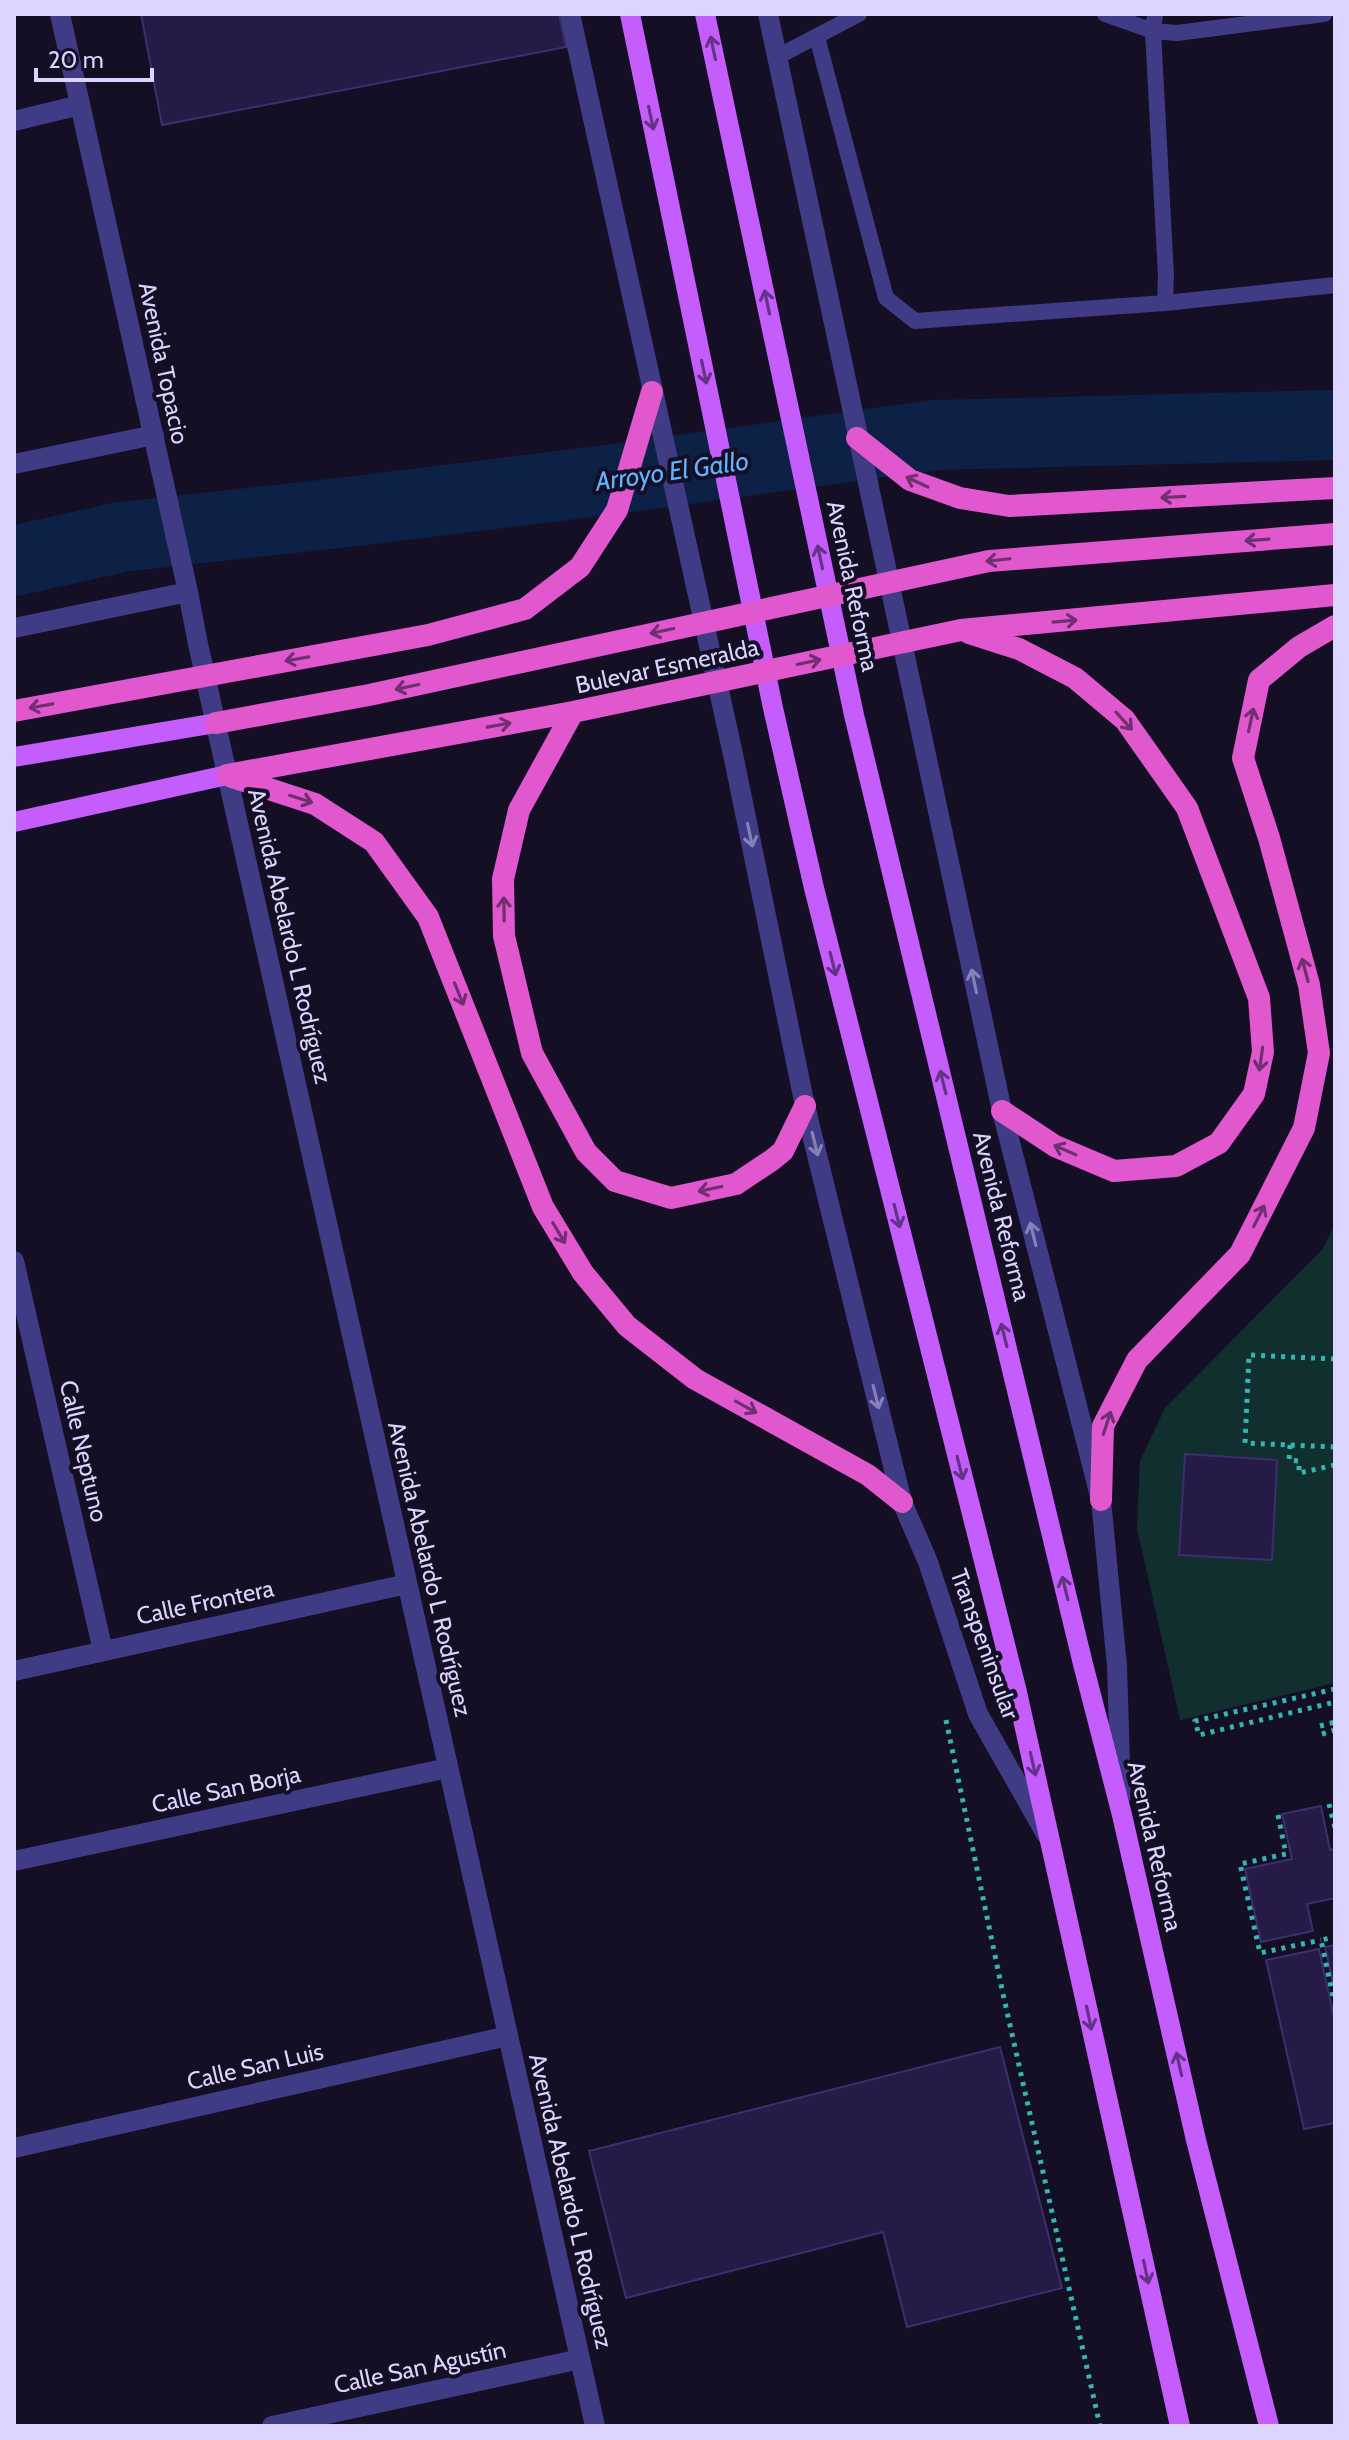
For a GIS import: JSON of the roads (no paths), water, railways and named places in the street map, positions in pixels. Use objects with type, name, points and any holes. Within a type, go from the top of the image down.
[{"type":"highway","points":[[14,711],[428,635],[525,609],[580,567],[617,510],[652,392]]},
{"type":"highway","points":[[857,438],[910,480],[960,498],[1009,506],[1335,488]]},
{"type":"highway","name":"Bulevar Esmeralda","points":[[216,723],[369,695],[989,561],[1335,534]]},
{"type":"highway","name":"Bulevar Esmeralda","points":[[227,775],[573,712],[961,630],[1335,595]]},
{"type":"highway","points":[[1101,1500],[1103,1426],[1137,1360],[1240,1254],[1304,1128],[1319,1053],[1309,985],[1269,838],[1243,758],[1259,680],[1299,647],[1335,626]]},
{"type":"highway","points":[[961,630],[1019,649],[1075,678],[1125,720],[1187,808],[1259,998],[1263,1052],[1254,1094],[1219,1143],[1176,1166],[1114,1171],[1055,1146],[1002,1111]]},
{"type":"highway","points":[[573,712],[519,810],[503,879],[504,936],[532,1053],[586,1152],[615,1181],[671,1198],[736,1184],[772,1160],[783,1151],[805,1106]]},
{"type":"highway","points":[[227,775],[315,804],[374,842],[428,917],[543,1207],[583,1273],[627,1326],[695,1379],[868,1475],[902,1502]]},
{"type":"main road","points":[[630,14],[773,708],[814,888],[1016,1688],[1180,2426]]},
{"type":"main road","name":"Avenida Reforma","points":[[705,14],[854,715],[1122,1815],[1196,2140],[1269,2426]]},
{"type":"main road","name":"Bulevar Esmeralda","points":[[14,757],[216,723]]},
{"type":"main road","name":"Bulevar Esmeralda","points":[[14,822],[227,775]]},
{"type":"street","name":"Avenida Topacio","points":[[60,14],[216,723]]},
{"type":"street","name":"Transpeninsular","points":[[570,14],[734,759],[805,1106],[902,1502],[928,1562],[978,1714],[1051,1843]]},
{"type":"street","points":[[768,14],[1002,1111],[1101,1500],[1117,1666],[1122,1815]]},
{"type":"street","points":[[14,121],[80,105]]},
{"type":"street","points":[[14,464],[154,437]]},
{"type":"street","points":[[14,628],[188,592]]},
{"type":"street","name":"Avenida Abelardo L Rodríguez","points":[[216,723],[595,2426]]},
{"type":"street","name":"Calle Neptuno","points":[[14,1261],[103,1651]]},
{"type":"street","name":"Calle Frontera","points":[[14,1671],[407,1584]]},
{"type":"street","name":"Calle San Borja","points":[[14,1861],[448,1768]]},
{"type":"street","name":"Calle San Luis","points":[[14,2148],[508,2036]]},
{"type":"street","name":"Calle San Agustín","points":[[272,2426],[580,2359]]},
{"type":"lane","points":[[777,57],[859,14]]},
{"type":"lane","points":[[1105,14],[1154,23],[1177,33],[1324,14]]},
{"type":"lane","points":[[1154,23],[1165,303]]},
{"type":"lane","points":[[817,37],[886,298],[915,321],[1165,303],[1335,285]]},
{"type":"waterway","name":"Arroyo El Gallo","points":[[14,561],[121,537],[615,479],[935,435],[1335,425]]}]
